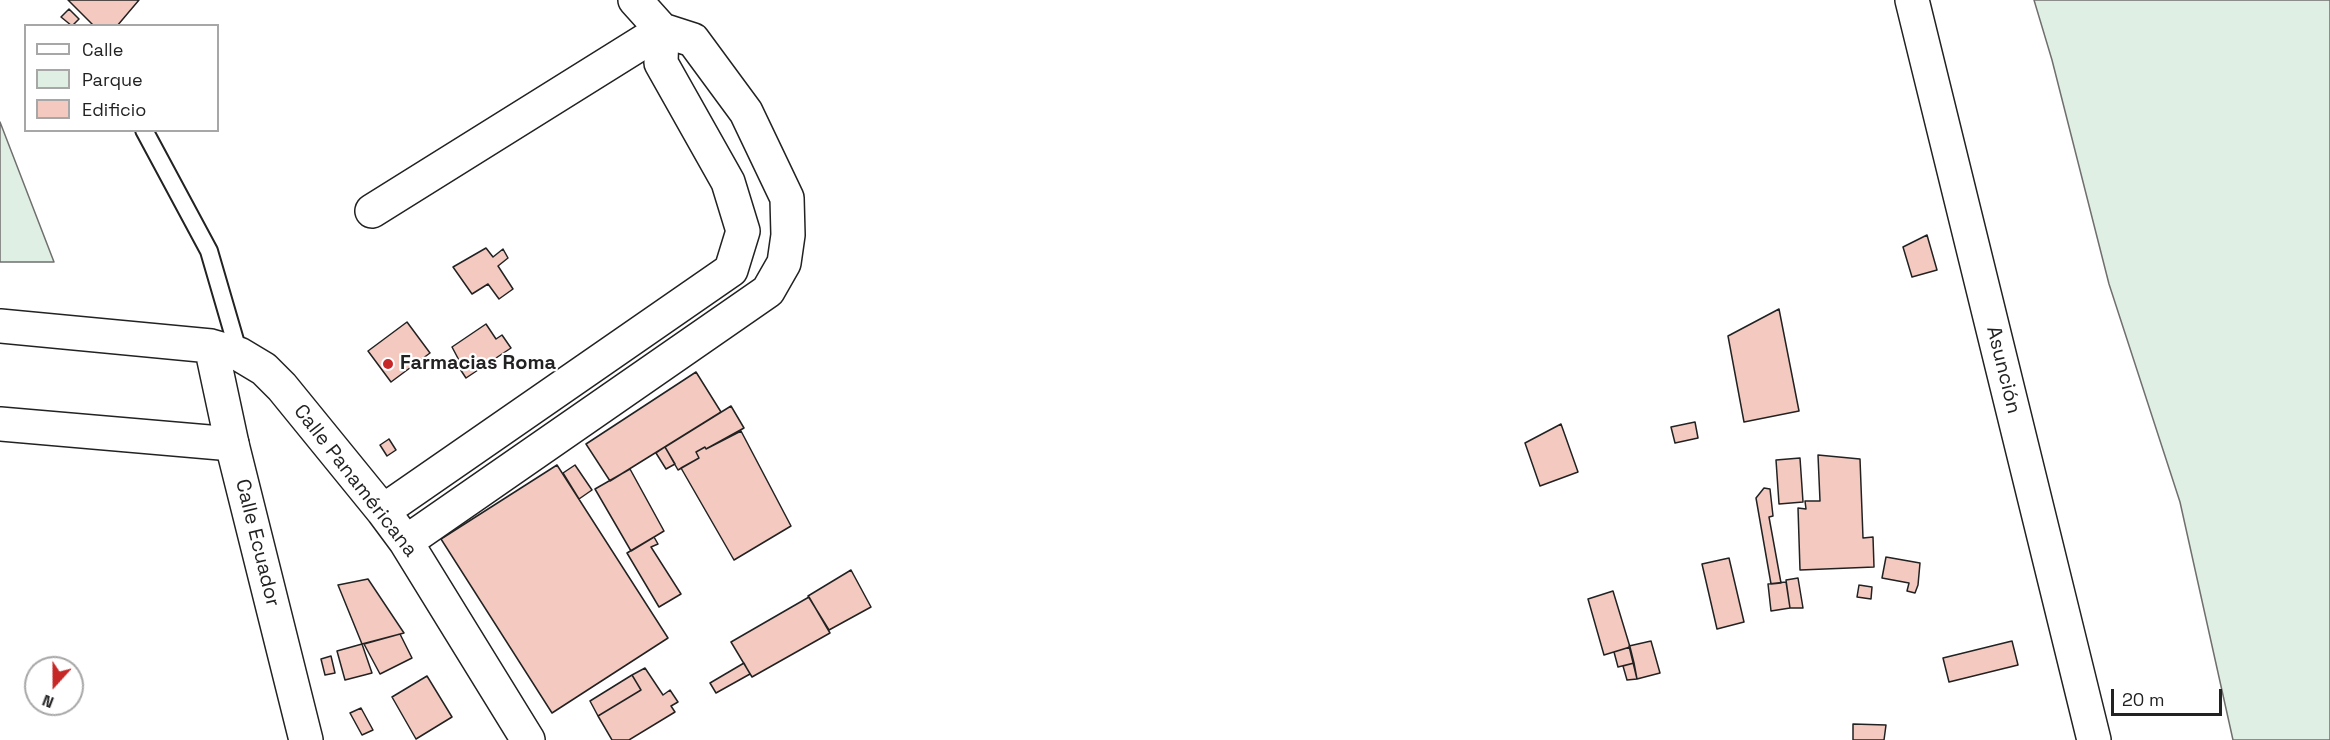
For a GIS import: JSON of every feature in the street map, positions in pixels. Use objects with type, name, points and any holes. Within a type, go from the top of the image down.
[{"type":"street","points":[[406,542],[768,291],[784,263],[788,235],[787,198],[746,112],[693,40],[662,30],[635,0]]},
{"type":"street","name":"Asunción","points":[[1912,0],[2094,740]]},
{"type":"street","points":[[372,211],[662,30]]},
{"type":"street","points":[[383,511],[731,270],[743,231],[728,183],[661,63],[662,30]]},
{"type":"street","points":[[731,270],[768,291]]},
{"type":"street","points":[[0,326],[225,350]]},
{"type":"street","name":"Calle Ecuador","points":[[225,350],[232,444],[306,740]]},
{"type":"street","name":"Calle Panaméricana","points":[[225,350],[264,369],[282,387],[383,511],[406,542],[528,740]]},
{"type":"street","points":[[0,424],[232,444]]},
{"type":"lane","points":[[145,132],[209,251],[225,350]]},
{"type":"green space","points":[[2034,0],[2330,0],[2330,740],[2233,740],[2180,502],[2109,284],[2052,60]]},
{"type":"green space","points":[[0,122],[54,262],[0,262]]},
{"type":"building","points":[[68,0],[139,0],[119,24],[92,24]]},
{"type":"building","points":[[69,9],[79,19],[74,24],[70,24],[61,17]]},
{"type":"building","points":[[1927,235],[1937,270],[1912,277],[1903,247]]},
{"type":"building","points":[[486,248],[493,257],[503,249],[508,258],[498,266],[513,289],[499,299],[488,284],[472,294],[453,267]]},
{"type":"building","points":[[1779,309],[1799,411],[1744,422],[1728,336]]},
{"type":"building","points":[[407,322],[430,353],[391,382],[368,351]]},
{"type":"building","points":[[486,324],[496,339],[502,335],[511,348],[466,378],[458,366],[461,364],[452,347]]},
{"type":"building","points":[[696,372],[721,412],[610,481],[586,444]]},
{"type":"building","points":[[731,406],[744,428],[696,452],[699,458],[678,470],[665,447]]},
{"type":"building","points":[[1695,422],[1698,438],[1675,443],[1671,427]]},
{"type":"building","points":[[1561,424],[1578,472],[1540,486],[1525,443]]},
{"type":"building","points":[[741,431],[791,526],[734,560],[681,468],[699,458],[696,452]]},
{"type":"building","points":[[389,439],[396,450],[387,456],[380,445]]},
{"type":"building","points":[[665,447],[675,464],[666,469],[656,453]]},
{"type":"building","points":[[1818,455],[1860,459],[1863,538],[1873,537],[1874,567],[1800,570],[1798,508],[1806,509],[1805,501],[1820,501]]},
{"type":"building","points":[[1800,458],[1803,502],[1779,504],[1776,460]]},
{"type":"building","points":[[557,465],[668,638],[552,713],[441,539]]},
{"type":"building","points":[[575,465],[592,490],[579,499],[563,473]]},
{"type":"building","points":[[630,469],[664,531],[631,551],[595,489]]},
{"type":"building","points":[[1764,488],[1770,489],[1773,516],[1769,517],[1781,583],[1771,584],[1756,498]]},
{"type":"building","points":[[654,537],[658,544],[651,547],[681,594],[659,607],[627,553]]},
{"type":"building","points":[[1886,557],[1920,563],[1915,593],[1907,591],[1909,583],[1882,578]]},
{"type":"building","points":[[1729,558],[1744,622],[1717,629],[1702,564]]},
{"type":"building","points":[[851,570],[871,607],[829,630],[808,596]]},
{"type":"building","points":[[1798,578],[1803,608],[1790,608],[1786,580]]},
{"type":"building","points":[[368,579],[404,633],[362,644],[338,585]]},
{"type":"building","points":[[1786,582],[1790,608],[1771,611],[1768,584]]},
{"type":"building","points":[[1859,585],[1872,587],[1871,599],[1857,597]]},
{"type":"building","points":[[1613,591],[1630,647],[1604,655],[1588,599]]},
{"type":"building","points":[[809,597],[830,633],[752,677],[731,642]]},
{"type":"building","points":[[400,634],[412,658],[380,674],[364,644]]},
{"type":"building","points":[[1651,641],[1660,673],[1637,679],[1629,646]]},
{"type":"building","points":[[2012,641],[2018,665],[1949,682],[1943,658]]},
{"type":"building","points":[[362,644],[372,673],[345,680],[337,651]]},
{"type":"building","points":[[1630,647],[1634,663],[1618,667],[1614,652]]},
{"type":"building","points":[[331,656],[335,673],[325,675],[321,659]]},
{"type":"building","points":[[744,663],[750,674],[716,693],[710,683]]},
{"type":"building","points":[[1634,663],[1637,679],[1627,680],[1623,666]]},
{"type":"building","points":[[645,668],[663,695],[670,690],[678,702],[671,706],[675,712],[629,740],[612,740],[598,716],[641,690],[632,675]]},
{"type":"building","points":[[632,675],[641,690],[598,716],[590,701]]},
{"type":"building","points":[[427,676],[452,717],[416,739],[392,697]]},
{"type":"building","points":[[361,708],[373,730],[362,735],[350,713]]},
{"type":"building","points":[[1853,724],[1886,725],[1884,740],[1853,740]]},
{"type":"place","name":"Farmacias Roma","points":[[388,364]]}]
